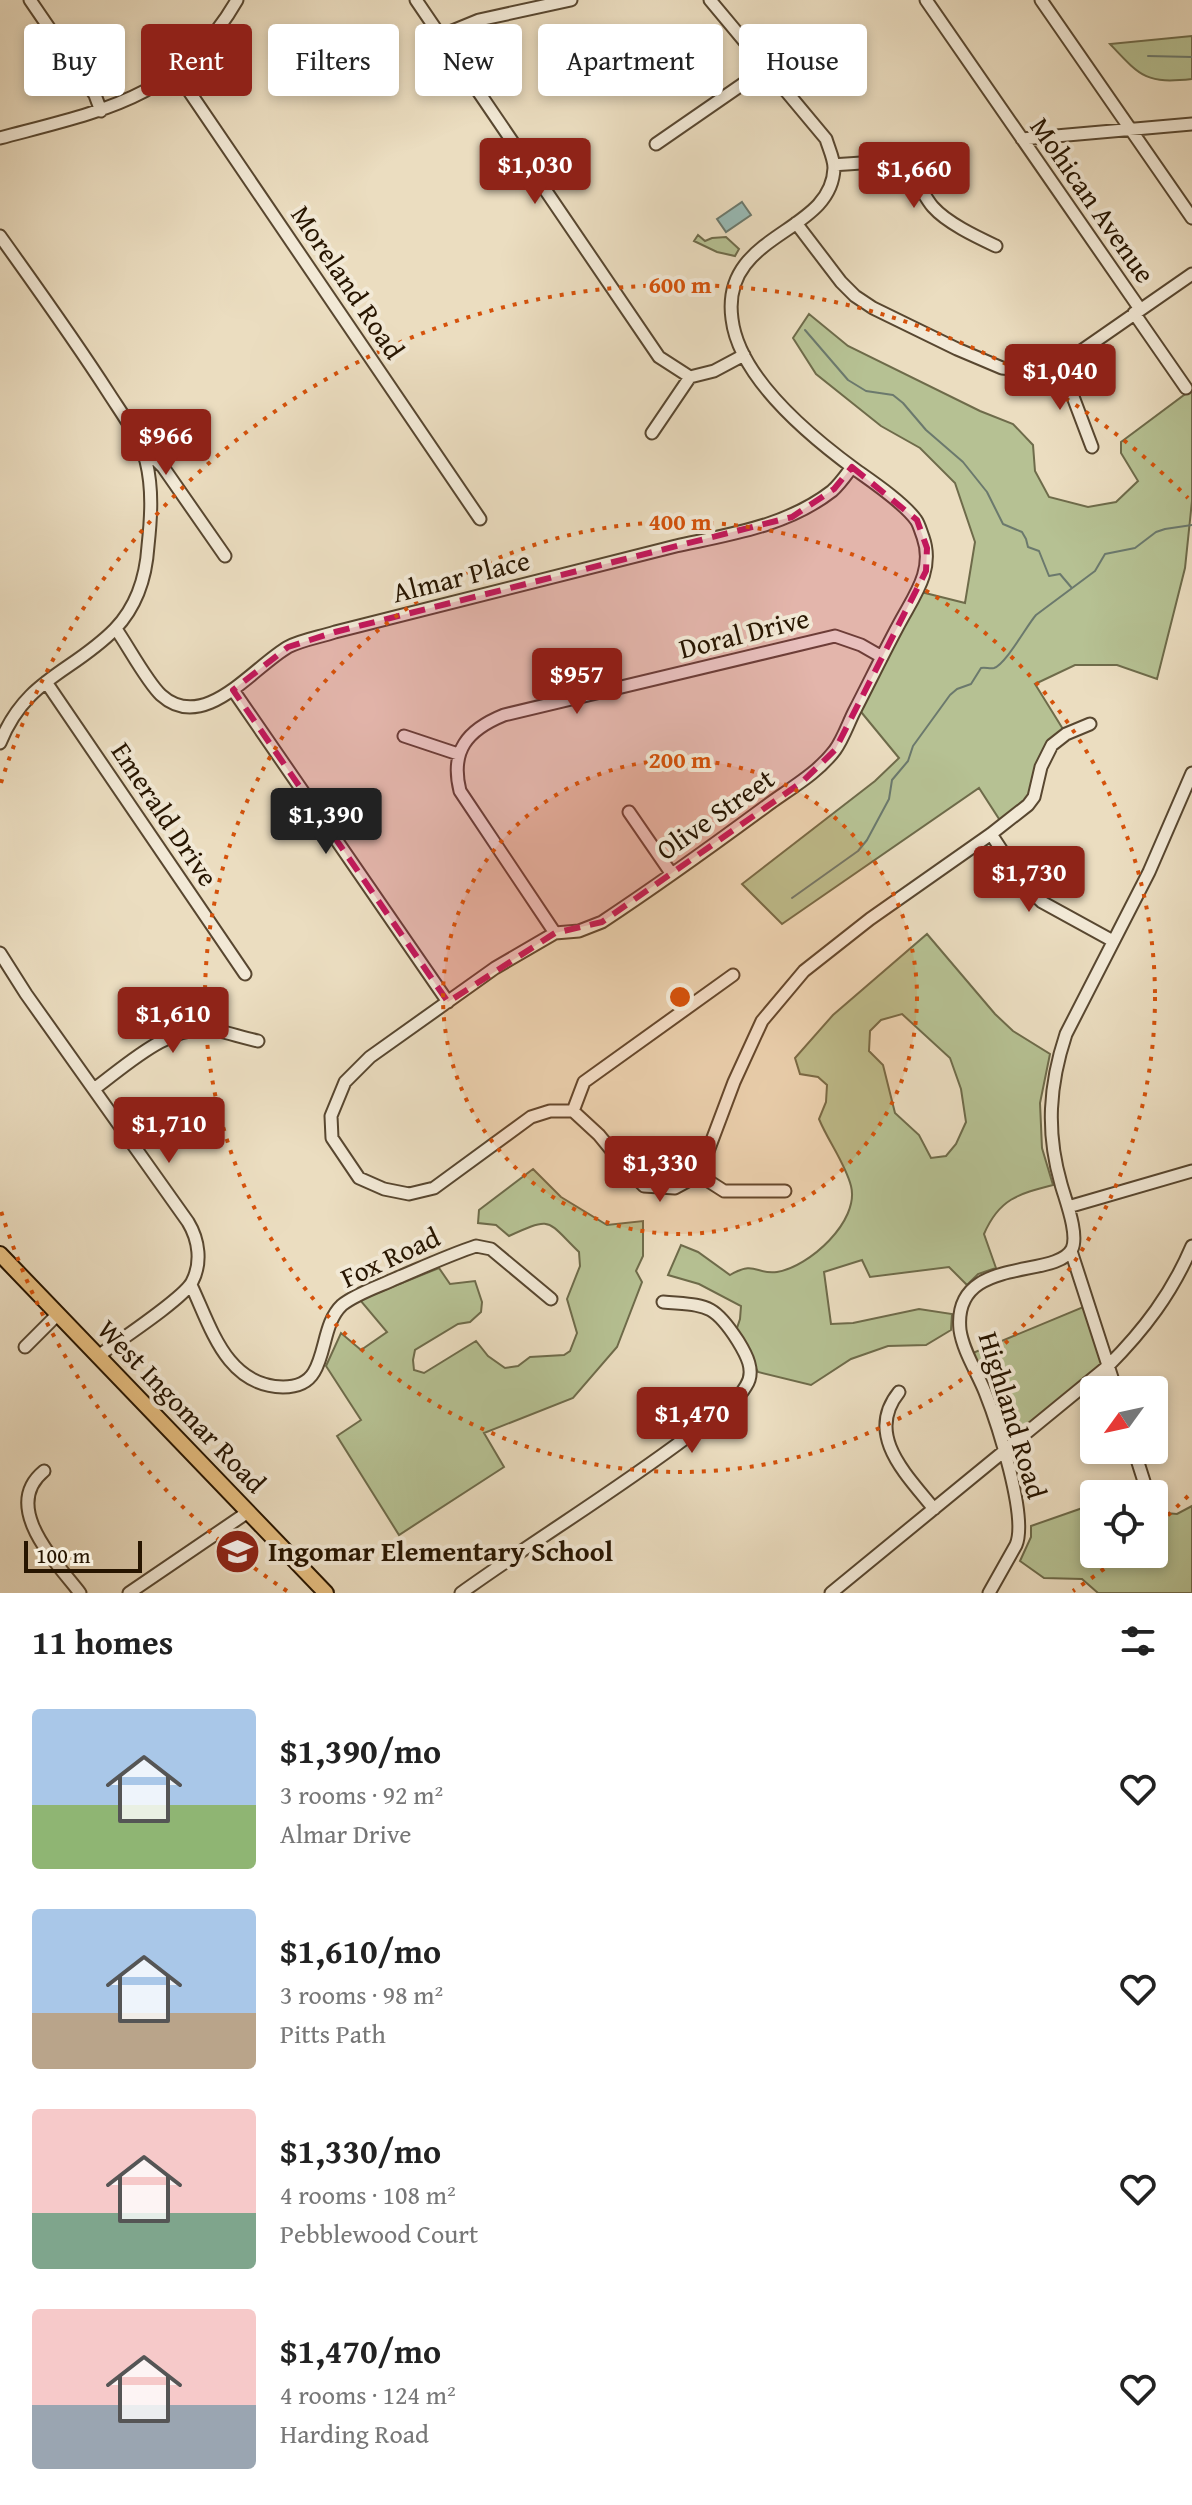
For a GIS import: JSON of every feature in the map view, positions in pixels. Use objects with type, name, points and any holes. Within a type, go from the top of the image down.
[{"type":"main road","name":"West Ingomar Road","points":[[0,1254],[326,1593]]},
{"type":"street","points":[[30,0],[92,90],[101,111]]},
{"type":"street","points":[[221,24],[237,0]]},
{"type":"street","points":[[416,0],[432,24]]},
{"type":"street","points":[[469,24],[571,0]]},
{"type":"street","points":[[710,0],[739,35]]},
{"type":"street","name":"Mohican Avenue","points":[[926,0],[1186,388]]},
{"type":"street","points":[[1041,0],[1192,218]]},
{"type":"street","points":[[656,144],[739,87]]},
{"type":"street","points":[[0,138],[101,111],[141,93]]},
{"type":"street","name":"Moreland Road","points":[[192,96],[480,519]]},
{"type":"street","points":[[481,96],[659,357],[690,377]]},
{"type":"street","points":[[790,96],[826,139],[834,165],[896,166],[912,174],[933,208],[974,236],[996,246]]},
{"type":"street","points":[[1022,139],[1192,124]]},
{"type":"street","name":"Olive Street","points":[[573,1111],[550,1111],[531,1117],[434,1188],[409,1194],[384,1189],[359,1178],[332,1138],[331,1116],[345,1082],[370,1057],[495,968],[555,933],[579,931],[602,922],[802,782],[835,750],[902,618],[913,603],[926,571],[927,548],[917,520],[793,420],[744,355],[731,318],[736,281],[753,253],[811,212],[832,182],[834,165]]},
{"type":"street","points":[[796,223],[855,296],[873,308],[1002,368],[1020,370],[1061,365],[1192,274]]},
{"type":"street","points":[[0,236],[73,339],[138,441],[163,467],[225,556]]},
{"type":"street","points":[[652,433],[690,377],[714,371],[744,355]]},
{"type":"street","points":[[1061,365],[1092,447]]},
{"type":"street","points":[[0,714],[21,703],[116,629],[138,594],[148,550],[150,489],[146,462],[138,441]]},
{"type":"street","name":"Almar Place","points":[[116,629],[161,694],[176,704],[192,708],[233,690],[288,647],[458,600],[792,517],[834,489],[852,467]]},
{"type":"street","name":"Doral Drive","points":[[458,754],[474,731],[504,715],[835,636],[882,657]]},
{"type":"street","name":"Emerald Drive","points":[[46,682],[245,974]]},
{"type":"street","points":[[233,690],[448,1002]]},
{"type":"street","points":[[0,743],[21,703]]},
{"type":"street","points":[[733,975],[584,1082],[573,1111],[644,1186],[675,1188],[699,1175],[734,1082],[762,1021],[804,971],[870,919],[1028,805],[1034,797],[1041,767],[1052,745],[1066,734],[1090,724]]},
{"type":"street","points":[[404,736],[458,754],[456,773],[460,791],[555,933]]},
{"type":"street","points":[[1111,1376],[1071,1251],[1074,1235],[1050,1136],[1055,1070],[1066,1034],[1149,872],[1192,773]]},
{"type":"street","points":[[629,812],[671,873]]},
{"type":"street","points":[[991,834],[1025,886],[1042,902],[1113,941]]},
{"type":"street","points":[[0,953],[193,1231],[198,1257],[191,1285],[98,1356]]},
{"type":"street","points":[[94,1089],[157,1044],[187,1031],[216,1030],[258,1041]]},
{"type":"street","points":[[1068,1207],[1192,1171]]},
{"type":"street","points":[[699,1175],[724,1191],[785,1191]]},
{"type":"street","name":"Fox Road","points":[[191,1285],[225,1357],[255,1382],[282,1387],[301,1384],[313,1373],[330,1326],[341,1306],[378,1286],[476,1246],[491,1249],[551,1299]]},
{"type":"street","points":[[831,1593],[1108,1366],[1158,1310],[1180,1274],[1192,1246]]},
{"type":"street","name":"Highland Road","points":[[994,1591],[1021,1530],[1017,1503],[989,1404],[962,1338],[962,1308],[972,1291],[988,1278],[1053,1261],[1071,1251]]},
{"type":"street","points":[[461,1593],[660,1457],[722,1411],[746,1387],[751,1370],[747,1359],[719,1313],[704,1306],[663,1302]]},
{"type":"street","points":[[25,1347],[58,1314]]},
{"type":"street","points":[[899,1392],[889,1404],[884,1431],[893,1453],[934,1509]]},
{"type":"street","points":[[44,1471],[34,1481],[29,1493],[29,1519],[37,1535],[80,1593]]},
{"type":"street","points":[[129,1593],[248,1512]]},
{"type":"highlighted area","points":[[852,467],[917,520],[927,548],[926,571],[835,750],[802,782],[602,922],[555,933],[448,1002],[233,690],[288,647],[335,632],[792,517],[834,489]]},
{"type":"green space","points":[[1192,36],[1192,79],[1164,80],[1145,76],[1110,44]]},
{"type":"green space","points":[[698,235],[705,241],[726,237],[739,249],[735,256],[717,252],[694,241]]},
{"type":"green space","points":[[809,314],[848,346],[1013,424],[1033,445],[1035,471],[1049,497],[1088,507],[1116,502],[1138,481],[1121,453],[1121,442],[1192,389],[1192,501],[1185,568],[1157,679],[1117,665],[1075,665],[1035,684],[1066,734],[1057,740],[1037,787],[1003,825],[979,788],[782,924],[742,884],[875,781],[899,758],[857,707],[917,591],[965,603],[975,542],[955,483],[920,448],[881,426],[816,374],[793,338]]},
{"type":"green space","points":[[927,934],[995,1014],[1013,1031],[1050,1054],[1040,1103],[1042,1148],[1053,1185],[1020,1195],[996,1213],[984,1234],[996,1268],[978,1274],[967,1285],[949,1267],[870,1277],[862,1260],[824,1272],[831,1324],[853,1323],[919,1309],[952,1314],[951,1330],[926,1345],[888,1346],[851,1359],[811,1385],[758,1372],[736,1331],[741,1306],[699,1284],[668,1275],[681,1245],[698,1252],[730,1275],[750,1268],[777,1272],[817,1252],[840,1227],[852,1200],[851,1186],[819,1119],[826,1102],[827,1085],[818,1077],[800,1074],[795,1058],[833,1015]],"holes":[[[902,1014],[950,1058],[961,1089],[966,1122],[956,1144],[946,1156],[931,1158],[919,1135],[895,1113],[883,1065],[869,1051],[870,1031],[881,1020]]]},
{"type":"green space","points":[[533,1169],[561,1197],[607,1225],[643,1221],[643,1256],[636,1271],[642,1282],[617,1347],[573,1398],[484,1433],[504,1467],[399,1535],[337,1436],[361,1420],[326,1366],[341,1333],[361,1350],[387,1332],[360,1300],[439,1268],[450,1284],[475,1281],[482,1302],[481,1312],[470,1322],[458,1324],[415,1350],[414,1370],[424,1373],[476,1341],[488,1356],[505,1368],[518,1366],[530,1357],[564,1355],[570,1351],[577,1333],[567,1299],[580,1266],[579,1252],[548,1224],[509,1236],[496,1225],[478,1223],[479,1210]]},
{"type":"green space","points":[[1088,1305],[1108,1366],[1096,1376],[1080,1376],[1080,1389],[1003,1453],[968,1355]]},
{"type":"green space","points":[[1192,1506],[1192,1593],[1098,1593],[1082,1579],[1044,1578],[1020,1561],[1031,1537],[1031,1526],[1080,1509],[1080,1568],[1168,1568],[1168,1513],[1177,1514]]},
{"type":"water","points":[[742,202],[751,215],[726,232],[717,219]]},
{"type":"waterway","points":[[1148,56],[1192,57]]},
{"type":"waterway","points":[[805,330],[848,380],[866,391],[893,395],[903,403],[926,430],[963,462],[987,492],[1003,524],[1022,532],[1028,547],[1039,551],[1049,576],[1060,574],[1071,587]]},
{"type":"waterway","points":[[792,898],[858,851],[867,840],[889,799],[892,780],[908,761],[913,746],[950,695],[971,684],[981,668],[999,665],[1036,615],[1095,571],[1105,554],[1135,548],[1156,532],[1192,525]]},
{"type":"place","name":"Ingomar Elementary School","points":[[237,1551]]}]
